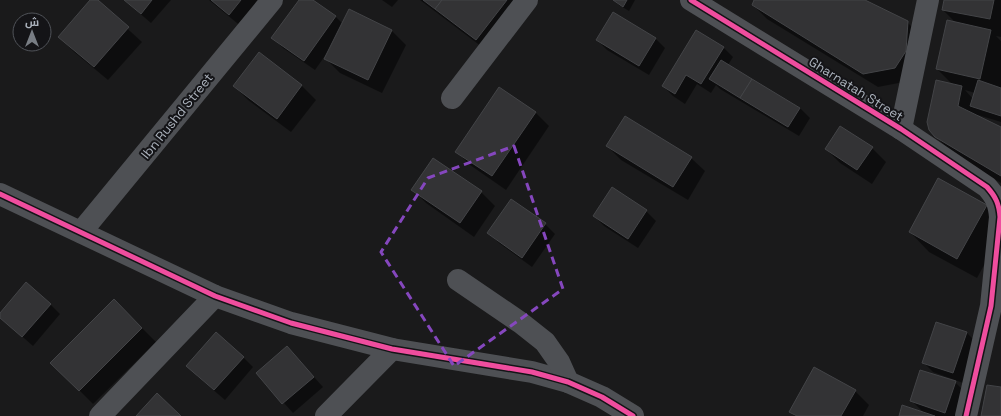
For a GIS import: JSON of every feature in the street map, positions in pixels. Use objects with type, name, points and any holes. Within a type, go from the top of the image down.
[{"type":"street","name":"Ibn Rushd Street","points":[[81,232],[272,0]]},
{"type":"street","points":[[452,98],[527,0]]},
{"type":"street","name":"Gharnatah Street","points":[[691,0],[901,129],[987,187],[995,196],[1000,205]]},
{"type":"street","points":[[901,129],[928,0]]},
{"type":"street","points":[[0,194],[215,296],[291,323],[392,349],[532,372],[568,382],[602,397],[634,416]]},
{"type":"street","points":[[966,416],[996,308],[1000,205]]},
{"type":"street","points":[[458,280],[521,323],[545,342],[559,362],[568,382]]},
{"type":"street","points":[[100,416],[215,296]]},
{"type":"street","points":[[326,416],[392,349]]},
{"type":"highlighted area","points":[[514,146],[563,289],[454,366],[381,252],[428,178]]},
{"type":"building","points":[[90,0],[98,0],[129,27],[94,67],[58,37]]},
{"type":"building","points":[[124,0],[152,0],[141,14]]},
{"type":"building","points":[[211,0],[241,0],[229,15]]},
{"type":"building","points":[[299,0],[313,0],[336,16],[304,61],[271,38]]},
{"type":"building","points":[[423,0],[442,0],[435,9]]},
{"type":"building","points":[[442,0],[507,0],[476,40],[435,9]]},
{"type":"building","points":[[613,0],[627,0],[623,7]]},
{"type":"building","points":[[754,0],[865,0],[908,21],[906,51],[895,68],[863,74],[752,5]]},
{"type":"building","points":[[944,0],[994,0],[990,19],[942,10]]},
{"type":"building","points":[[349,9],[392,30],[368,80],[324,59]]},
{"type":"building","points":[[613,12],[656,38],[639,66],[596,40]]},
{"type":"building","points":[[947,20],[991,30],[980,79],[936,69]]},
{"type":"building","points":[[696,30],[724,47],[701,84],[686,75],[675,94],[662,86]]},
{"type":"building","points":[[259,52],[302,85],[277,119],[233,86]]},
{"type":"building","points":[[721,60],[752,79],[740,98],[709,79]]},
{"type":"building","points":[[752,79],[800,108],[788,127],[740,98]]},
{"type":"building","points":[[936,80],[962,86],[958,106],[1001,127],[1001,176],[935,137],[929,130],[927,122]]},
{"type":"building","points":[[978,80],[1001,88],[1001,116],[970,106]]},
{"type":"building","points":[[499,87],[536,112],[492,176],[455,152]]},
{"type":"building","points":[[625,116],[692,157],[673,187],[606,146]]},
{"type":"building","points":[[840,126],[873,147],[857,170],[825,149]]},
{"type":"building","points":[[433,158],[482,191],[460,223],[411,190]]},
{"type":"building","points":[[938,178],[987,205],[957,259],[909,232]]},
{"type":"building","points":[[612,187],[647,210],[628,239],[593,216]]},
{"type":"building","points":[[511,199],[546,223],[522,258],[487,233]]},
{"type":"building","points":[[26,282],[51,304],[22,337],[0,318],[0,313]]},
{"type":"building","points":[[114,299],[142,328],[79,391],[50,363]]},
{"type":"building","points":[[936,322],[967,332],[953,373],[922,363]]},
{"type":"building","points":[[216,332],[244,357],[214,390],[186,366]]},
{"type":"building","points":[[287,346],[314,377],[282,404],[256,373]]},
{"type":"building","points":[[814,367],[856,390],[841,416],[797,416],[789,412]]},
{"type":"building","points":[[920,370],[956,381],[945,413],[910,401]]},
{"type":"building","points":[[987,385],[1001,387],[1001,416],[981,416]]},
{"type":"building","points":[[157,393],[181,416],[136,416]]},
{"type":"building","points":[[902,405],[935,416],[899,416]]},
{"type":"cycle path","points":[[691,0],[901,129],[987,187],[993,194],[998,204],[1000,217],[991,306],[966,416]]},
{"type":"cycle path","points":[[0,194],[215,296],[291,323],[392,349],[532,372],[568,382],[602,397],[633,416]]}]
